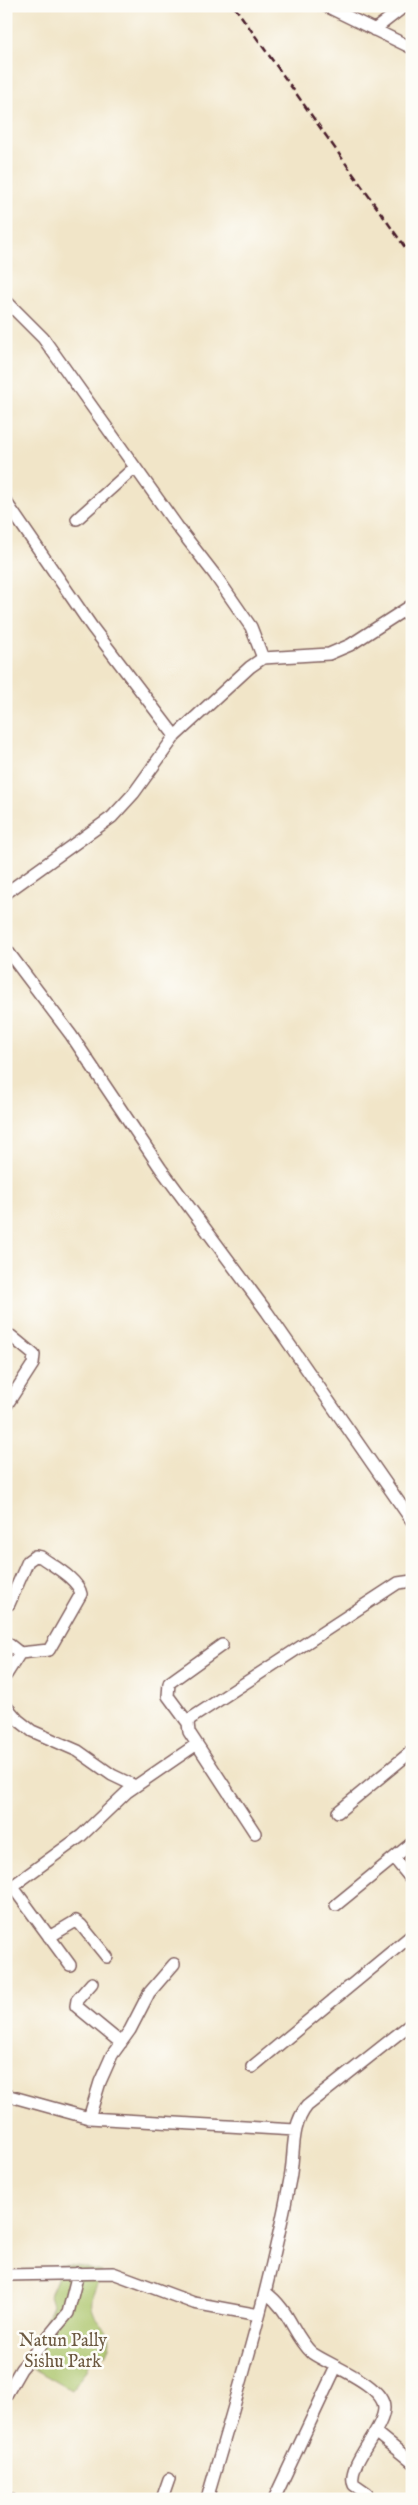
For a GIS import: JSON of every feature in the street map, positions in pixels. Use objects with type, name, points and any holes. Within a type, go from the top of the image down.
[{"type":"street","points":[[326,6],[412,48]]},
{"type":"street","points":[[374,30],[405,6]]},
{"type":"street","points":[[6,301],[43,338],[251,627],[263,658]]},
{"type":"street","points":[[77,519],[135,467]]},
{"type":"street","points":[[6,502],[92,627],[175,736]]},
{"type":"street","points":[[6,893],[112,817],[134,793],[175,736],[250,666],[263,658],[329,654],[350,645],[412,605]]},
{"type":"street","points":[[6,949],[71,1035],[161,1169],[267,1312],[412,1521]]},
{"type":"street","points":[[6,1335],[11,1336],[33,1352],[34,1359],[6,1406]]},
{"type":"street","points":[[6,1642],[20,1653],[49,1650],[81,1594],[81,1590],[69,1578],[41,1557],[35,1556],[28,1561],[7,1605]]},
{"type":"street","points":[[188,1723],[194,1716],[398,1583],[412,1581]]},
{"type":"street","points":[[222,1645],[169,1683],[168,1696],[188,1723],[188,1732],[255,1833]]},
{"type":"street","points":[[6,1675],[20,1653]]},
{"type":"street","points":[[6,1706],[24,1726],[85,1755],[112,1775],[135,1786]]},
{"type":"street","points":[[70,1965],[9,1889],[81,1836],[118,1799],[197,1744]]},
{"type":"street","points":[[338,1812],[412,1751]]},
{"type":"street","points":[[336,1905],[412,1843]]},
{"type":"street","points":[[394,1858],[412,1880]]},
{"type":"street","points":[[49,1937],[76,1921],[82,1925],[106,1957]]},
{"type":"street","points":[[252,2067],[412,1935]]},
{"type":"street","points":[[89,2118],[100,2082],[120,2043],[130,2030],[149,1993],[174,1964]]},
{"type":"street","points":[[92,1983],[77,2000],[76,2006],[120,2043]]},
{"type":"street","points":[[207,2499],[265,2292],[291,2176],[295,2130],[301,2114],[307,2106],[412,2023]]},
{"type":"street","points":[[6,2094],[89,2118],[295,2130]]},
{"type":"street","points":[[6,2395],[21,2369],[68,2313],[78,2273]]},
{"type":"street","points":[[6,2275],[120,2274],[194,2303],[259,2315]]},
{"type":"street","points":[[265,2292],[276,2300],[288,2314],[306,2347],[312,2354],[367,2384],[379,2394],[384,2403],[384,2411],[375,2432],[352,2475],[354,2486],[367,2494],[369,2499]]},
{"type":"street","points":[[274,2499],[336,2368]]},
{"type":"street","points":[[375,2432],[412,2462]]},
{"type":"street","points":[[162,2499],[169,2479]]},
{"type":"street","points":[[6,2497],[10,2499]]},
{"type":"green space","name":"Natun Pally Sishu Park","points":[[59,2265],[77,2266],[102,2272],[93,2293],[92,2306],[97,2320],[105,2329],[110,2339],[105,2355],[95,2350],[93,2352],[87,2370],[71,2390],[24,2363],[53,2305],[50,2295],[57,2279]]},
{"type":"railway","points":[[234,6],[412,257]]}]
